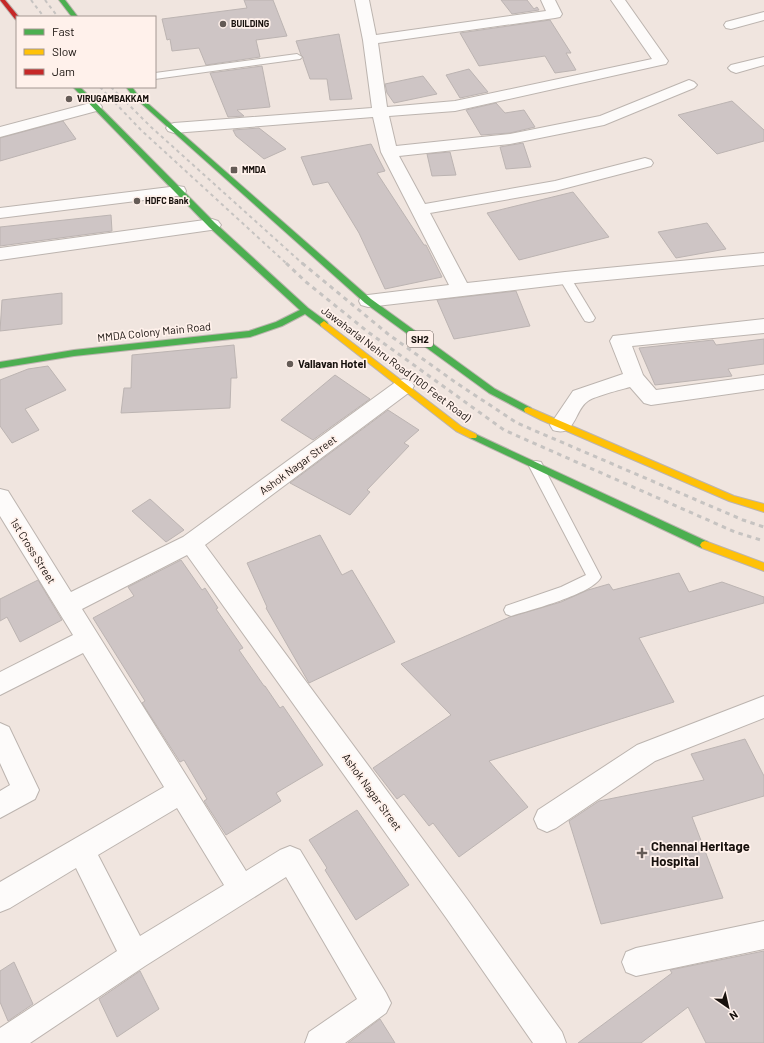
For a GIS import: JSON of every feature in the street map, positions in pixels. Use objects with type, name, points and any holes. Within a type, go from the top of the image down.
[{"type":"main road","points":[[2,0],[16,17]]},
{"type":"main road","points":[[62,0],[74,16]]},
{"type":"main road","name":"Jawaharlal Nehru Road (100 Feet Road)","points":[[77,88],[212,225],[305,310],[459,429],[698,543],[764,567]]},
{"type":"main road","name":"SH2","points":[[130,88],[135,95],[368,301],[492,391],[544,418],[732,499],[764,508]]},
{"type":"main road","name":"MMDA Colony Main Road","points":[[1,366],[74,353],[250,334],[268,329],[287,321],[305,310]]},
{"type":"street","points":[[362,0],[370,40],[380,112],[389,152],[461,290]]},
{"type":"street","points":[[370,40],[555,14],[548,0]]},
{"type":"street","points":[[174,128],[455,106],[661,61],[620,0]]},
{"type":"street","points":[[731,25],[764,16]]},
{"type":"street","points":[[736,68],[764,62]]},
{"type":"street","points":[[389,152],[510,139],[604,120],[689,85]]},
{"type":"street","points":[[0,132],[94,106]]},
{"type":"street","points":[[419,210],[555,186],[645,163]]},
{"type":"street","points":[[0,213],[178,191]]},
{"type":"street","points":[[0,254],[212,225]]},
{"type":"street","points":[[368,301],[565,278],[764,259]]},
{"type":"street","points":[[764,326],[620,341],[634,378],[651,398],[764,382]]},
{"type":"street","points":[[560,425],[580,396],[634,378]]},
{"type":"street","name":"Ashok Nagar Street","points":[[67,605],[191,543],[404,386]]},
{"type":"street","name":"1st Cross Street","points":[[3,507],[67,605],[242,889]]},
{"type":"street","name":"Ashok Nagar Street","points":[[191,543],[457,909],[551,1043]]},
{"type":"street","points":[[0,684],[88,639]]},
{"type":"street","points":[[547,819],[646,753],[764,707]]},
{"type":"street","points":[[0,735],[26,790],[0,805]]},
{"type":"street","points":[[0,898],[182,791]]},
{"type":"street","points":[[80,850],[135,956]]},
{"type":"street","points":[[4,1043],[135,956],[290,859],[376,1003],[320,1043]]},
{"type":"street","points":[[636,962],[764,935]]},
{"type":"lane","points":[[156,76],[297,57]]},
{"type":"lane","points":[[565,278],[589,318]]},
{"type":"lane","points":[[511,610],[577,587],[588,582],[594,577],[536,466]]},
{"type":"building","name":"BUILDING","points":[[244,0],[273,0],[287,36],[256,40],[260,57],[206,65],[199,48],[172,51],[170,39],[167,40],[162,19],[247,8]]},
{"type":"building","points":[[501,0],[527,0],[534,9],[537,7],[539,10],[512,14]]},
{"type":"building","points":[[550,20],[571,53],[566,53],[576,70],[555,73],[545,56],[479,66],[460,33]]},
{"type":"building","points":[[339,34],[352,99],[330,100],[327,79],[310,79],[296,41]]},
{"type":"building","points":[[262,66],[270,107],[237,110],[244,116],[228,117],[210,73]]},
{"type":"building","points":[[469,69],[488,92],[460,98],[446,75]]},
{"type":"building","points":[[423,76],[437,94],[394,103],[387,93],[385,84]]},
{"type":"building","points":[[732,101],[764,130],[764,141],[717,154],[678,115]]},
{"type":"building","points":[[496,103],[505,113],[524,110],[535,127],[510,133],[481,135],[466,110]]},
{"type":"building","points":[[63,121],[76,139],[0,161],[0,138]]},
{"type":"building","points":[[259,128],[286,149],[264,159],[236,136],[233,130]]},
{"type":"building","points":[[523,143],[531,167],[506,169],[500,147]]},
{"type":"building","points":[[371,144],[385,171],[377,173],[424,245],[426,245],[442,277],[385,289],[359,233],[328,182],[313,185],[301,157]]},
{"type":"building","points":[[450,152],[456,175],[432,176],[427,154]]},
{"type":"building","points":[[573,192],[609,237],[519,260],[487,213]]},
{"type":"building","points":[[111,215],[112,231],[0,246],[0,227]]},
{"type":"building","points":[[707,223],[726,249],[676,258],[658,232]]},
{"type":"building","points":[[516,291],[530,326],[454,339],[437,300]]},
{"type":"building","points":[[62,293],[62,324],[0,331],[2,300]]},
{"type":"building","points":[[764,339],[764,364],[728,369],[732,376],[655,385],[639,348],[713,340],[716,345]]},
{"type":"building","points":[[234,345],[237,378],[231,378],[230,408],[121,413],[124,388],[131,388],[132,355]]},
{"type":"building","points":[[48,366],[66,390],[25,409],[39,430],[12,443],[0,426],[0,380],[28,369]]},
{"type":"building","points":[[335,375],[370,399],[313,440],[281,420]]},
{"type":"building","points":[[388,410],[419,430],[404,443],[409,446],[367,490],[370,492],[350,515],[290,483]]},
{"type":"building","points":[[150,499],[184,530],[166,542],[132,511]]},
{"type":"building","points":[[320,535],[342,575],[352,570],[395,642],[309,683],[266,608],[267,607],[247,563]]},
{"type":"building","points":[[181,560],[202,590],[205,588],[218,608],[216,609],[243,648],[239,650],[280,708],[283,706],[323,765],[276,793],[281,801],[226,835],[204,801],[207,799],[184,760],[180,762],[142,703],[145,701],[93,618],[134,596],[128,587]]},
{"type":"building","points":[[679,573],[689,592],[722,582],[764,597],[764,603],[639,638],[674,702],[489,761],[528,807],[459,857],[433,823],[429,826],[404,794],[397,799],[373,768],[451,715],[401,664],[510,617],[561,602],[588,590],[609,584],[613,590]]},
{"type":"building","points":[[38,580],[62,620],[20,642],[7,617],[0,621],[0,599]]},
{"type":"building","name":"Chennai Heritage Hospital","points":[[745,739],[764,776],[764,796],[692,817],[723,898],[601,924],[569,821],[599,801],[704,780],[691,754]]},
{"type":"building","points":[[357,810],[409,885],[356,920],[325,870],[327,868],[309,840]]},
{"type":"building","points":[[764,951],[764,1043],[706,1043],[688,1007],[641,1043],[578,1043],[672,973],[670,970]]},
{"type":"building","points":[[14,962],[33,1004],[8,1021],[0,1002],[0,971]]},
{"type":"building","points":[[140,971],[159,1009],[117,1037],[99,999]]},
{"type":"building","points":[[380,1019],[395,1043],[348,1043]]},
{"type":"railway","points":[[31,0],[43,16]]},
{"type":"railway","points":[[45,0],[57,16]]},
{"type":"railway","points":[[101,88],[141,130],[287,264]]},
{"type":"railway","points":[[112,88],[151,127],[303,264]]},
{"type":"railway","points":[[286,263],[306,282],[368,332],[504,430],[735,532],[764,541]]},
{"type":"railway","points":[[302,263],[388,334],[455,382],[517,423],[743,520],[764,527]]},
{"type":"traffic: fast","points":[[62,0],[74,16]]},
{"type":"traffic: fast","points":[[77,88],[212,225],[305,310],[324,324]]},
{"type":"traffic: fast","points":[[130,88],[135,95],[368,301],[492,391],[528,410]]},
{"type":"traffic: fast","points":[[0,365],[74,353],[250,334],[279,324],[305,310]]},
{"type":"traffic: fast","points":[[473,436],[705,545]]},
{"type":"traffic: slow","points":[[324,324],[459,429],[473,436]]},
{"type":"traffic: slow","points":[[528,410],[732,499],[764,508]]},
{"type":"traffic: slow","points":[[705,545],[764,567]]},
{"type":"traffic: jam","points":[[2,0],[16,17]]},
{"type":"place","name":"BUILDING","points":[[223,24]]},
{"type":"place","name":"VIRUGAMBAKKAM","points":[[69,99]]},
{"type":"place","name":"MMDA","points":[[234,170]]},
{"type":"place","name":"HDFC Bank","points":[[137,201]]},
{"type":"place","name":"Vallavan Hotel","points":[[290,364]]},
{"type":"place","name":"Chennai Heritage Hospital","points":[[642,853]]}]
